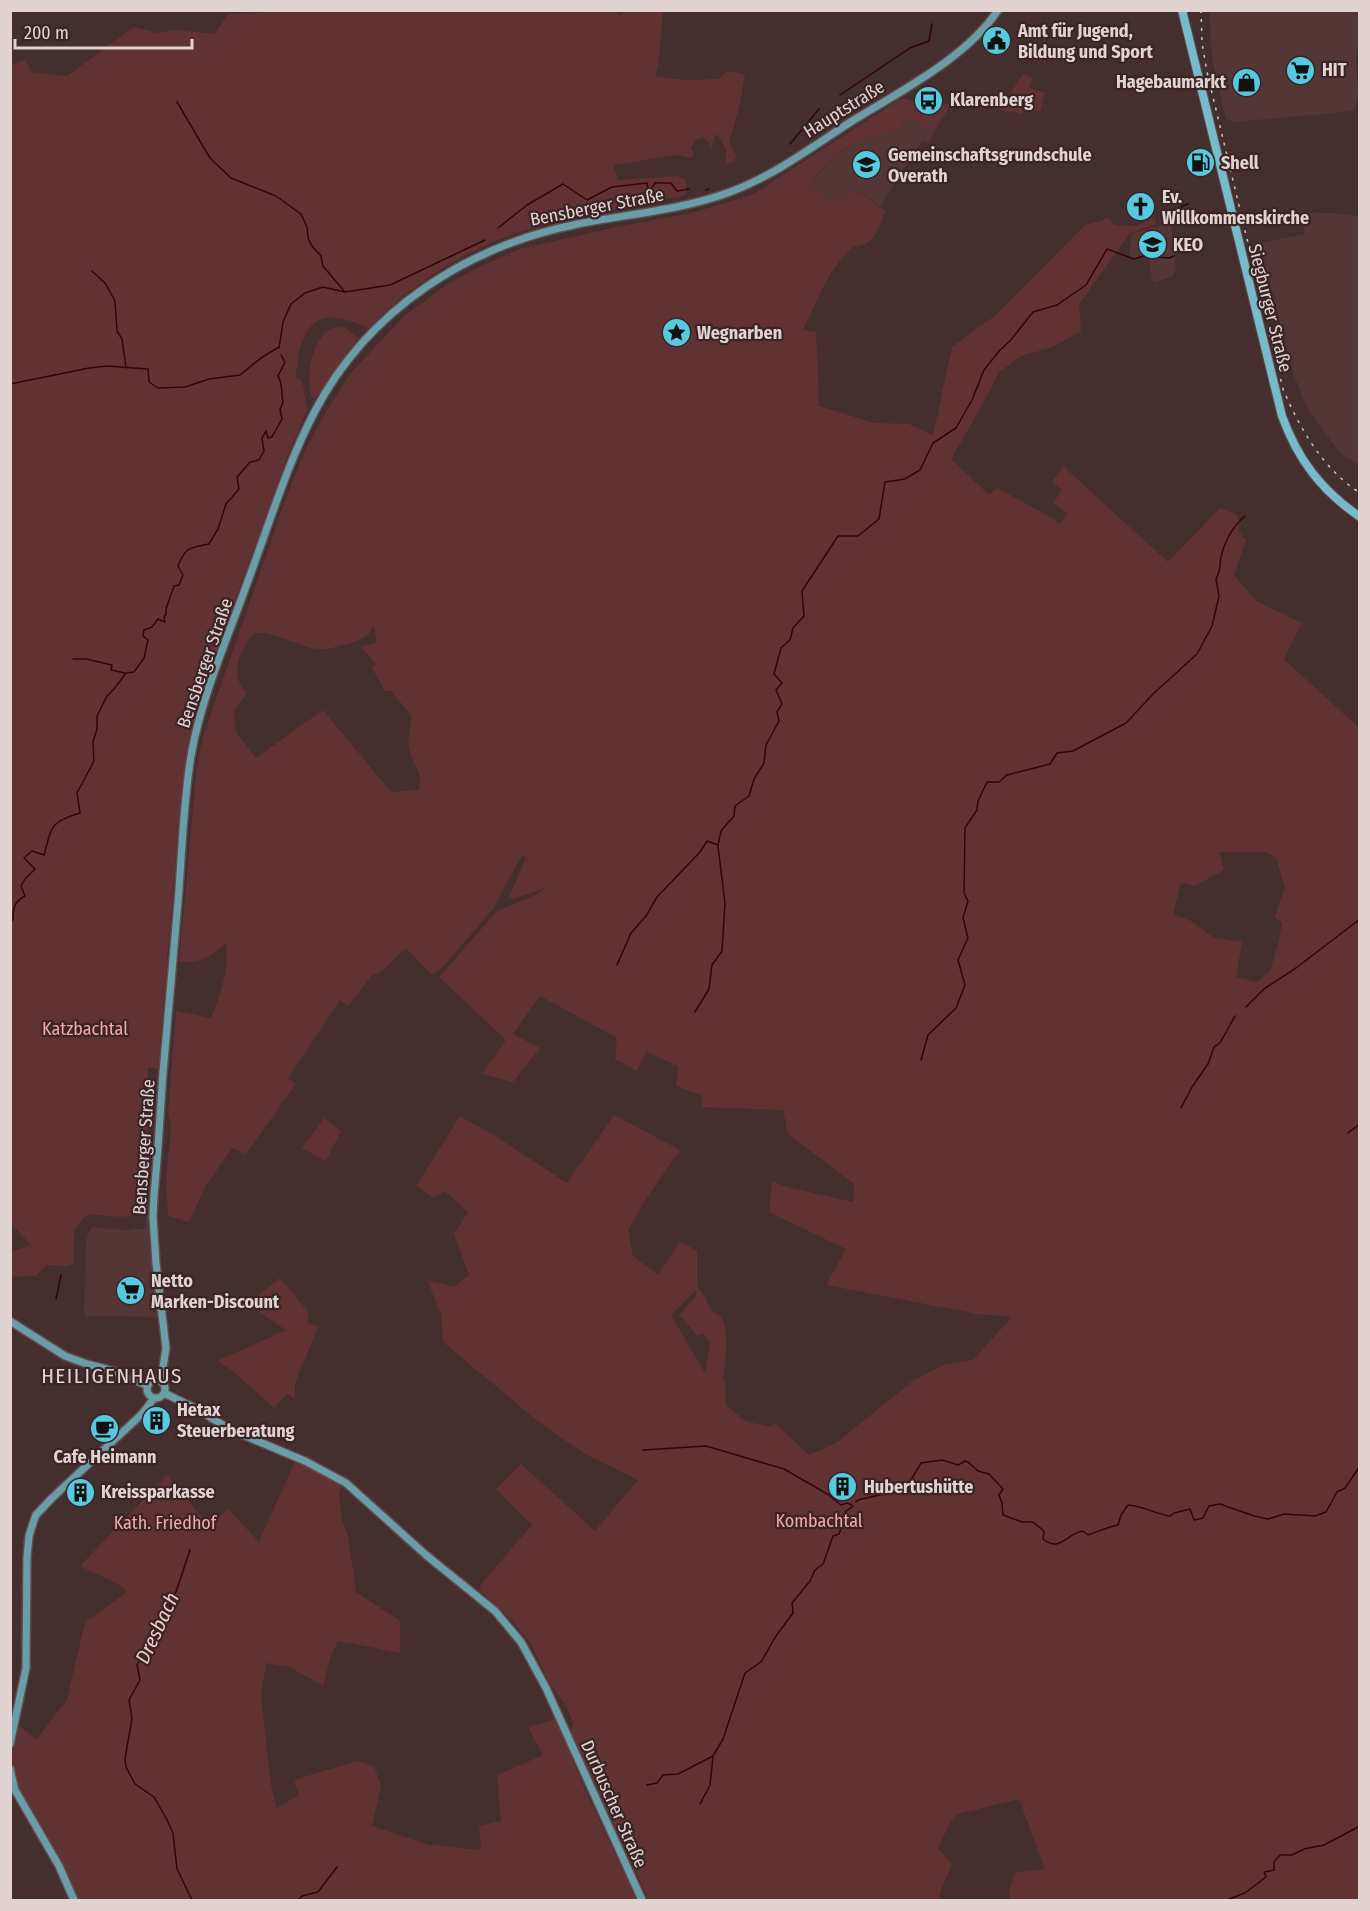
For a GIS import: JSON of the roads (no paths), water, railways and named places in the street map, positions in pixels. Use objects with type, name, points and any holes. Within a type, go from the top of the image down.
[{"type":"main road","name":"Hauptstraße","points":[[688,204],[730,192],[778,169],[956,54],[980,33],[998,10]]},
{"type":"main road","name":"Siegburger Straße","points":[[1182,10],[1282,416],[1302,460],[1327,491],[1359,517]]},
{"type":"main road","name":"Bensberger Straße","points":[[161,1380],[166,1348],[156,1263],[154,1206],[189,771],[203,709],[300,442],[330,386],[369,335],[412,295],[448,272],[502,245],[522,238],[582,223],[688,204]]},
{"type":"main road","points":[[10,1321],[65,1356],[114,1371],[148,1386]]},
{"type":"main road","points":[[153,1380],[161,1380],[165,1385],[164,1393],[160,1398],[154,1398],[148,1394],[148,1386],[153,1380]]},
{"type":"main road","name":"Durbuscher Straße","points":[[164,1393],[197,1409],[231,1430],[323,1469],[346,1483],[495,1611],[509,1626],[529,1655],[642,1900]]},
{"type":"main road","points":[[10,1744],[26,1671],[27,1557],[29,1536],[36,1515],[142,1414],[154,1398]]},
{"type":"main road","points":[[10,1769],[15,1790],[59,1866],[74,1900]]},
{"type":"waterway","points":[[840,95],[910,48],[929,41],[932,24]]},
{"type":"waterway","points":[[177,102],[210,158],[231,178],[276,196],[301,214],[307,227],[308,238],[321,256],[323,266],[345,292]]},
{"type":"waterway","points":[[790,144],[819,109]]},
{"type":"waterway","points":[[498,228],[527,205],[563,184],[587,200],[612,187],[647,183],[648,188],[652,188],[655,183],[671,183],[677,191],[689,189]]},
{"type":"waterway","points":[[1175,224],[1179,222],[1182,206],[1188,204]]},
{"type":"waterway","points":[[279,348],[283,322],[291,304],[305,293],[323,287],[345,292],[390,285],[485,240]]},
{"type":"waterway","points":[[617,965],[631,933],[646,916],[657,897],[700,852],[707,841],[718,845],[721,831],[734,816],[735,806],[749,796],[754,779],[764,763],[766,745],[779,721],[777,712],[782,704],[776,690],[782,683],[774,674],[781,648],[790,640],[793,628],[804,616],[802,591],[838,536],[858,536],[879,519],[885,482],[905,479],[920,470],[933,443],[956,428],[972,400],[984,370],[999,351],[1033,312],[1057,305],[1086,285],[1107,249],[1134,259],[1144,256],[1169,258],[1174,256]]},
{"type":"waterway","points":[[92,271],[105,283],[115,301],[117,331],[122,339],[126,368]]},
{"type":"waterway","points":[[10,384],[107,366],[148,369],[149,382],[158,388],[185,387],[209,379],[240,375],[279,347]]},
{"type":"waterway","points":[[10,922],[13,920],[16,903],[25,896],[21,886],[35,869],[24,858],[32,851],[44,855],[54,826],[63,819],[80,813],[77,793],[94,761],[93,742],[97,729],[97,716],[107,696],[126,673],[134,672],[144,658],[148,640],[143,636],[144,630],[152,627],[158,619],[165,622],[164,617],[174,586],[179,585],[183,575],[178,566],[183,555],[189,549],[209,544],[218,529],[226,504],[239,489],[237,477],[250,462],[259,460],[264,451],[262,438],[266,431],[268,438],[272,437],[282,419],[280,410],[283,402],[278,376],[285,362],[281,355]]},
{"type":"waterway","points":[[921,1060],[928,1035],[956,1008],[965,985],[958,960],[968,938],[963,918],[968,901],[964,893],[965,828],[977,810],[978,801],[987,782],[999,782],[1007,775],[1050,764],[1057,753],[1073,751],[1126,723],[1153,694],[1197,654],[1212,626],[1219,596],[1216,579],[1225,545],[1233,529],[1245,516]]},
{"type":"waterway","points":[[73,659],[86,659],[112,665],[111,670],[125,673]]},
{"type":"waterway","points":[[695,1012],[709,989],[712,965],[722,951],[725,903],[718,846]]},
{"type":"waterway","points":[[1246,1007],[1264,989],[1296,968],[1360,919]]},
{"type":"waterway","points":[[1181,1108],[1208,1064],[1214,1047],[1220,1043],[1235,1016]]},
{"type":"waterway","points":[[1348,1133],[1360,1124]]},
{"type":"waterway","points":[[56,1299],[61,1275]]},
{"type":"waterway","points":[[643,1450],[706,1446],[784,1469],[829,1495],[841,1505],[847,1503],[852,1505]]},
{"type":"waterway","points":[[856,1502],[908,1485],[921,1463],[942,1460],[958,1465],[965,1461],[978,1471],[989,1474],[1003,1489],[999,1495],[1003,1515],[1022,1522],[1033,1522],[1044,1531],[1043,1539],[1054,1544],[1077,1532],[1083,1531],[1088,1535],[1118,1525],[1128,1505],[1170,1516],[1190,1509],[1194,1520],[1203,1518],[1209,1506],[1220,1504],[1268,1519],[1284,1514],[1315,1516],[1326,1512],[1337,1492],[1345,1488],[1360,1466]]},
{"type":"waterway","points":[[647,1785],[657,1783],[663,1775],[678,1774],[713,1756],[723,1739],[745,1673],[761,1662],[793,1613],[792,1603],[810,1581],[815,1570],[823,1564],[833,1536],[839,1534],[845,1512],[853,1506]]},
{"type":"waterway","name":"Dresbach","points":[[190,1550],[166,1618],[161,1618],[137,1665],[140,1680],[129,1700],[132,1718],[125,1759],[126,1767],[135,1784],[154,1797],[166,1818],[173,1833],[177,1869],[192,1900]]},
{"type":"waterway","points":[[700,1804],[710,1785],[713,1757]]},
{"type":"waterway","points":[[1227,1900],[1245,1893],[1266,1877],[1264,1872],[1274,1870],[1274,1862],[1280,1855],[1292,1855],[1304,1849],[1324,1845],[1360,1826]]},
{"type":"waterway","points":[[298,1900],[302,1896],[318,1892],[337,1867]]},
{"type":"railway","points":[[1201,10],[1202,43],[1207,72],[1283,389],[1314,447],[1335,472],[1360,493]]},
{"type":"place","name":"Amt für Jugend, Bildung und Sport","points":[[997,41]]},
{"type":"place","name":"HIT","points":[[1301,70]]},
{"type":"place","name":"Hagebaumarkt","points":[[1247,82]]},
{"type":"place","name":"Klarenberg","points":[[929,100]]},
{"type":"place","name":"Shell","points":[[1200,163]]},
{"type":"place","name":"Gemeinschaftsgrundschule Overath","points":[[867,165]]},
{"type":"place","name":"Ev. Willkommenskirche","points":[[1141,207]]},
{"type":"place","name":"KEO","points":[[1152,245]]},
{"type":"place","name":"Wegnarben","points":[[676,333]]},
{"type":"place","name":"Netto Marken-Discount","points":[[130,1291]]},
{"type":"place","name":"Hetax Steuerberatung","points":[[156,1420]]},
{"type":"place","name":"Cafe Heimann","points":[[105,1428]]},
{"type":"place","name":"Hubertushütte","points":[[843,1487]]},
{"type":"place","name":"Kreissparkasse","points":[[80,1492]]},
{"type":"district","name":"HEILIGENHAUS","points":[[112,1376]]},
{"type":"park label","name":"Katzbachtal","points":[[85,1029]]},
{"type":"park label","name":"Kombachtal","points":[[819,1521]]},
{"type":"park label","name":"Kath. Friedhof","points":[[165,1523]]}]
